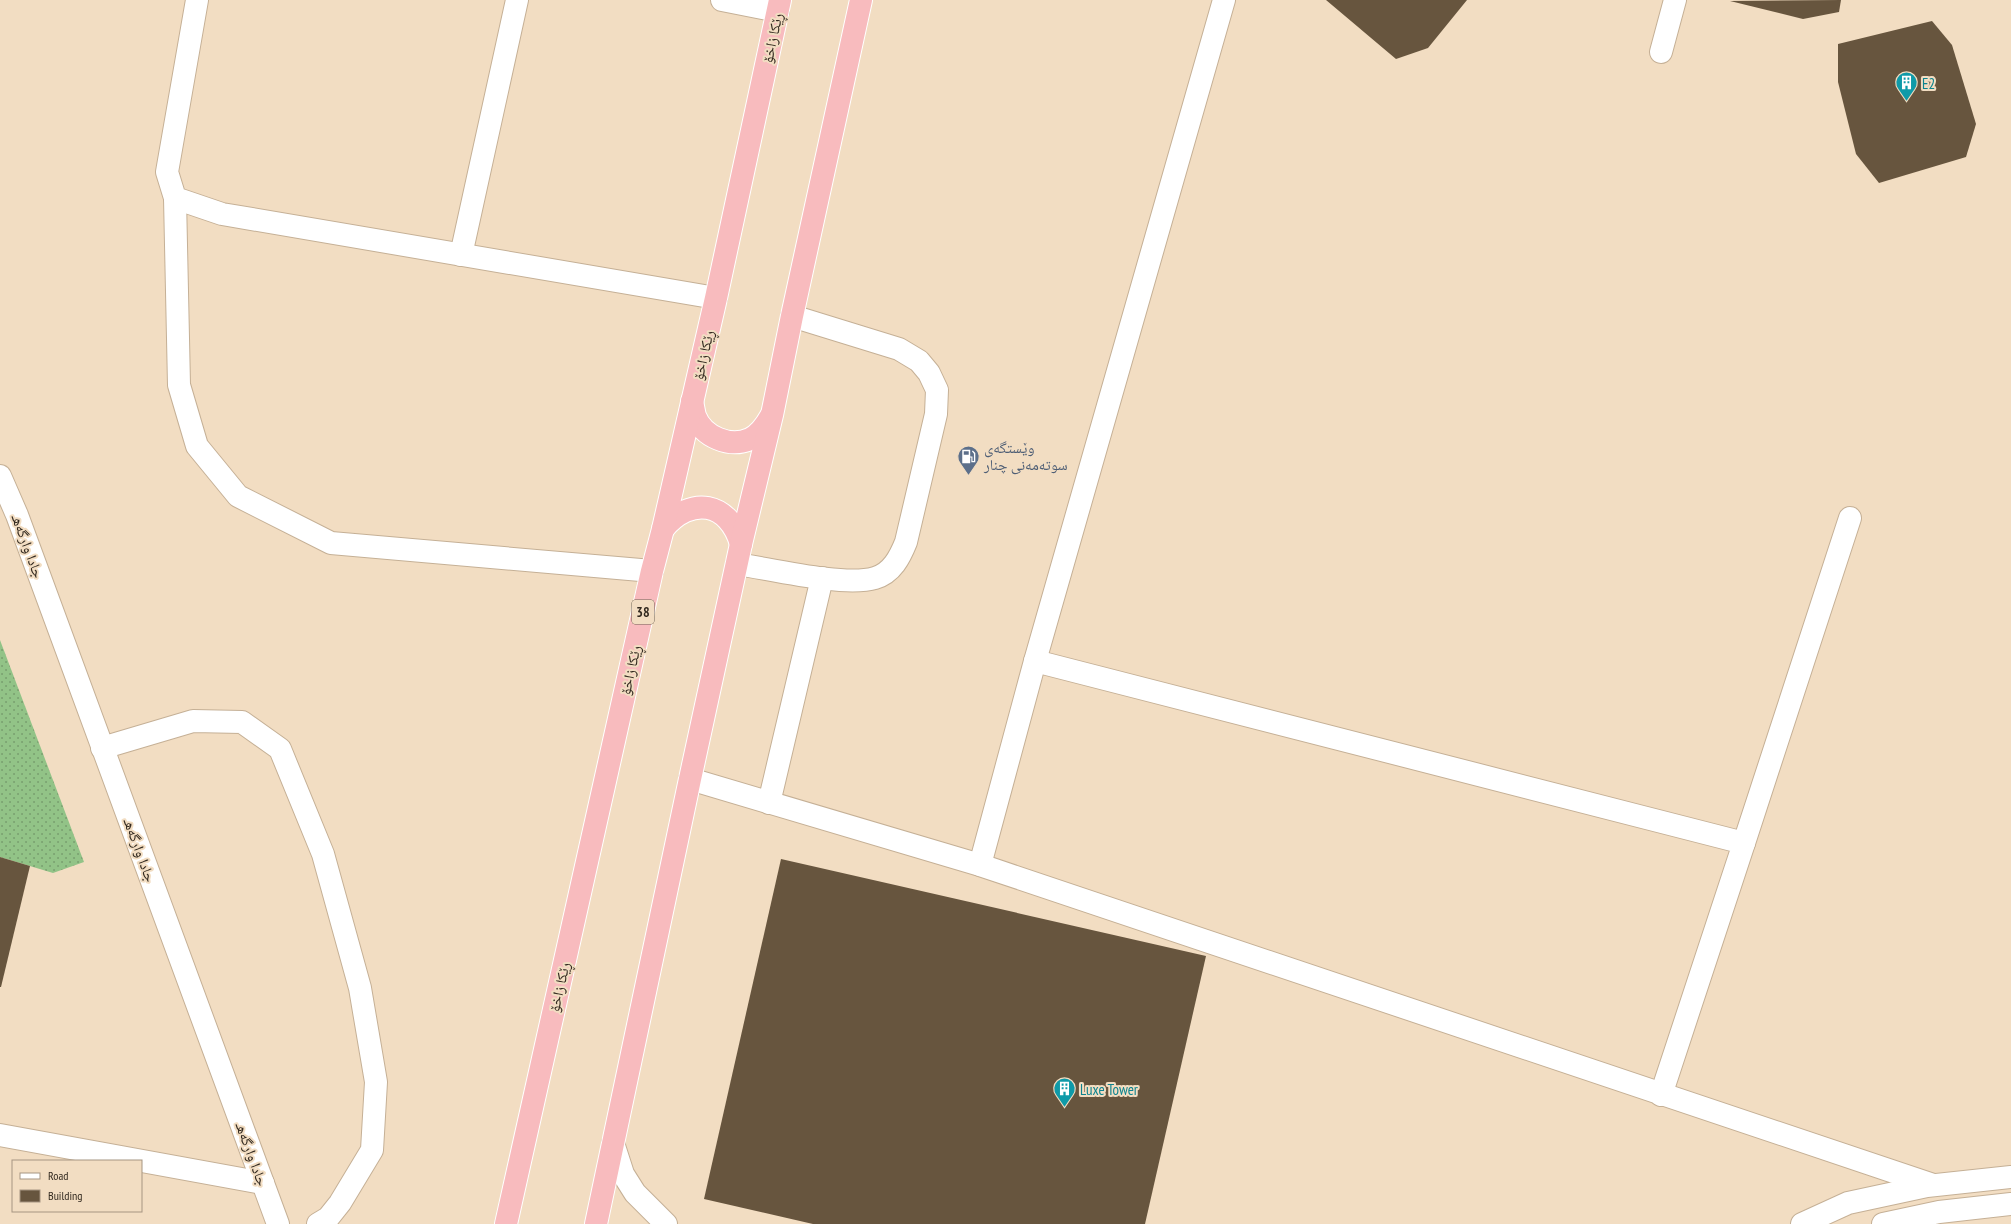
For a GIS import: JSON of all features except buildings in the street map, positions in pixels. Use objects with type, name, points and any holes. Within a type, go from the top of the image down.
[{"type":"highway","points":[[596,1224],[690,779],[739,554],[772,415],[792,316],[861,0]]},
{"type":"highway","name":"ڕێکا زاخۆ","points":[[506,1224],[652,571],[716,298],[779,5]]},
{"type":"highway","points":[[692,401],[695,417],[704,430],[718,439],[734,442],[750,439],[763,429],[772,415]]},
{"type":"highway","points":[[663,529],[673,517],[686,510],[701,507],[716,510],[728,518],[737,530],[739,554]]},
{"type":"street","points":[[197,0],[167,172],[175,198],[179,385],[198,446],[238,496],[331,543],[652,571]]},
{"type":"street","points":[[461,255],[517,0]]},
{"type":"street","points":[[722,0],[779,5]]},
{"type":"street","points":[[980,865],[1034,661],[1224,0]]},
{"type":"street","points":[[1661,52],[1675,0]]},
{"type":"street","points":[[175,198],[222,214],[716,298]]},
{"type":"street","points":[[739,554],[822,578],[854,581],[875,578],[889,570],[900,557],[906,542],[936,414],[937,390],[929,373],[919,361],[899,349],[792,316]]},
{"type":"street","name":"جادا وارگه‌هـ","points":[[0,476],[17,515],[278,1224]]},
{"type":"street","points":[[1662,1095],[1850,518]]},
{"type":"street","points":[[769,802],[822,578]]},
{"type":"street","points":[[1034,661],[1744,843]]},
{"type":"street","points":[[102,748],[194,721],[242,722],[280,749],[323,854],[360,988],[376,1082],[372,1150],[340,1203],[328,1218],[318,1224]]},
{"type":"street","points":[[690,779],[980,865],[1933,1185]]},
{"type":"street","points":[[0,1136],[134,1160]]},
{"type":"street","points":[[613,1143],[623,1174],[654,1221]]},
{"type":"street","points":[[142,1161],[263,1183]]},
{"type":"street","points":[[1802,1224],[1848,1203],[1933,1185],[2011,1176]]},
{"type":"street","points":[[1883,1224],[1939,1212],[2011,1204]]},
{"type":"green space","points":[[0,640],[84,862],[53,873],[0,857]]},
{"type":"place","name":"E2","points":[[1906,102]]},
{"type":"place","name":"وێستگەی سوتەمەنی چنار","points":[[968,476]]},
{"type":"place","name":"Luxe Tower","points":[[1064,1108]]}]
